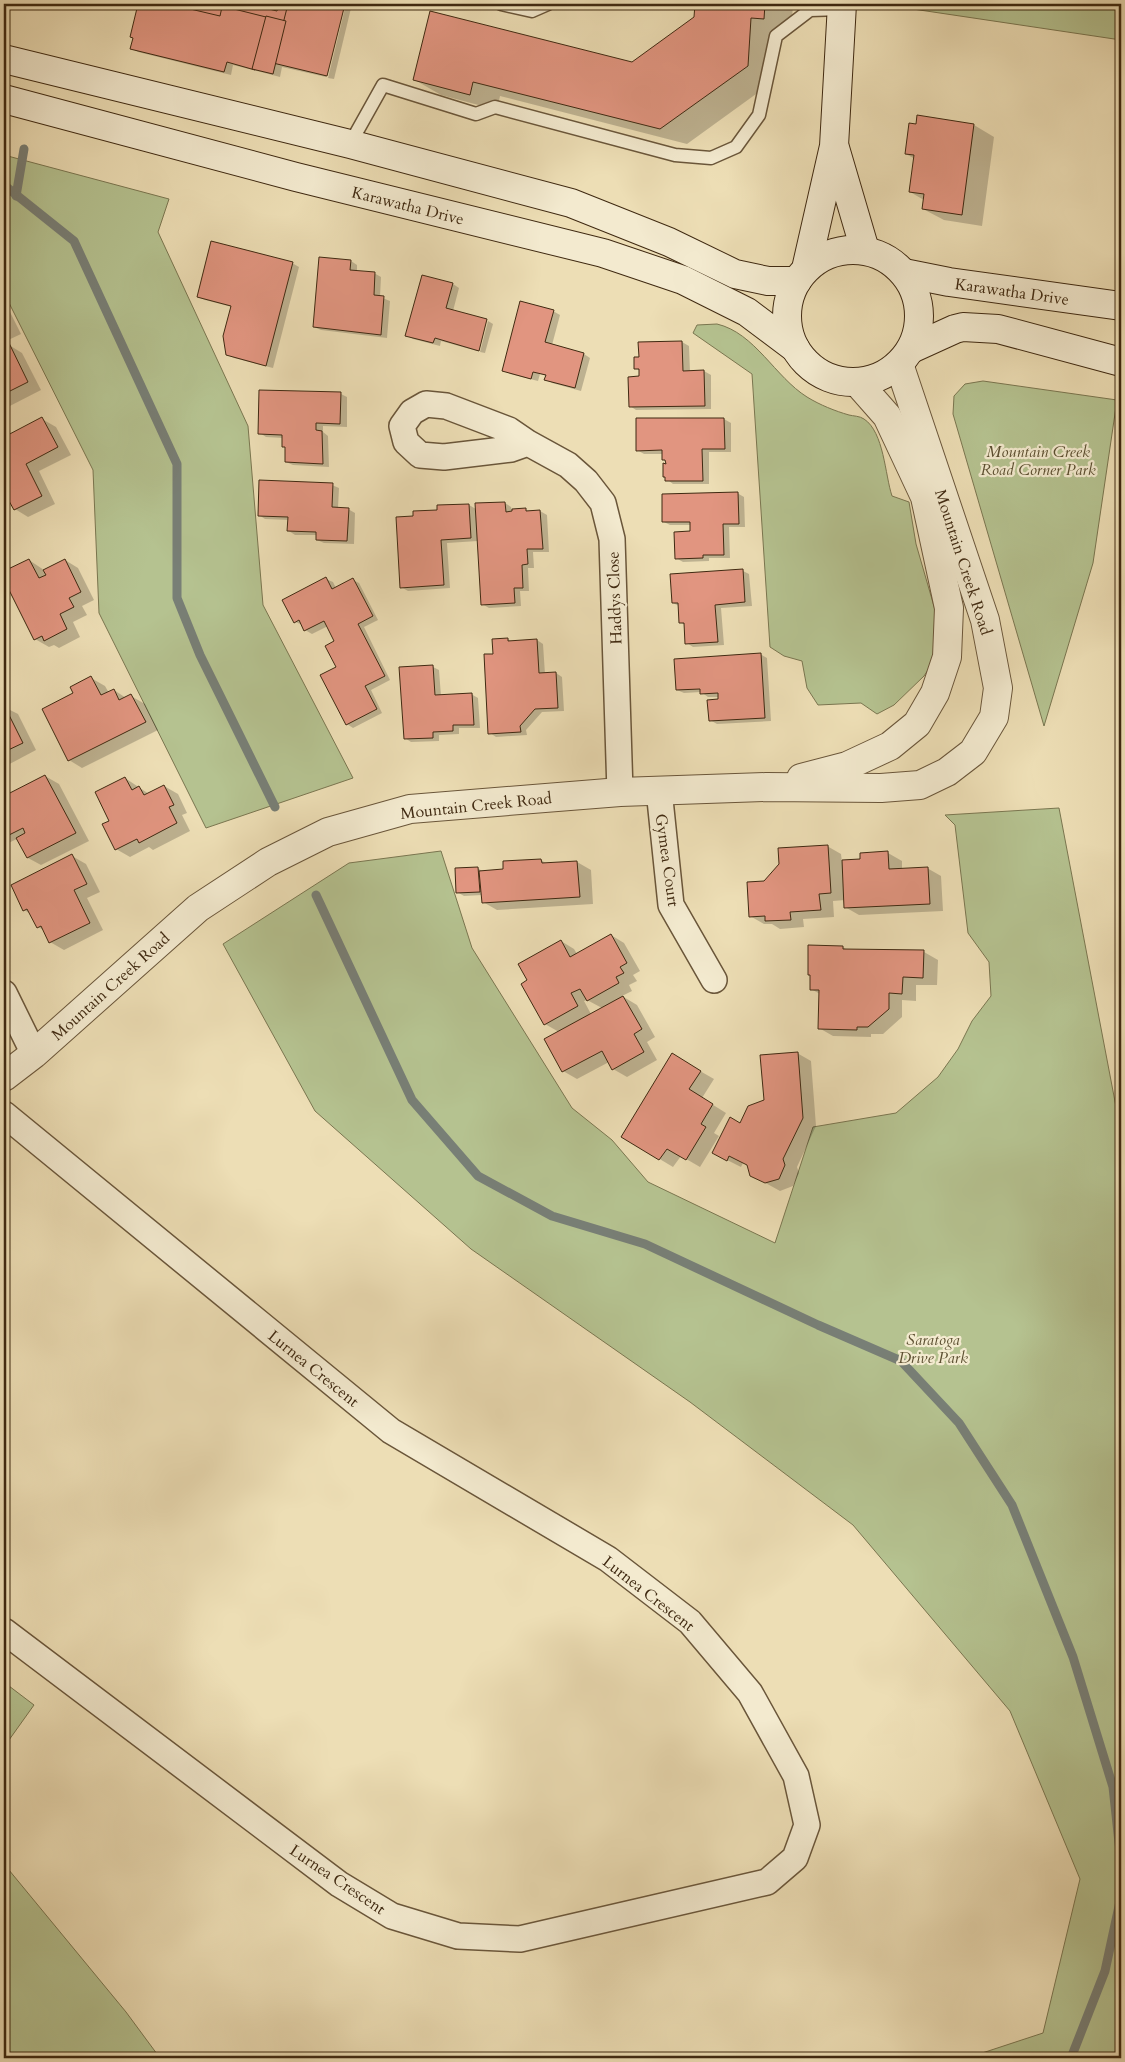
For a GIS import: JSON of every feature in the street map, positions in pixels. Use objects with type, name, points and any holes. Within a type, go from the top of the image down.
[{"type":"main road","points":[[842,6],[834,146],[802,275],[790,296],[787,313],[789,331],[795,348],[806,363],[821,374],[839,380],[857,382],[872,380],[887,373],[905,356],[955,329],[979,327],[998,329],[1121,362]]},
{"type":"main road","points":[[4,59],[350,144],[571,203],[669,242],[735,274],[768,281],[802,275],[823,256],[843,250],[865,250],[886,258],[904,272],[914,290],[920,310],[919,330],[905,356]]},
{"type":"main road","name":"Karawatha Drive","points":[[4,99],[296,177],[603,253],[683,280],[747,312],[795,348]]},
{"type":"main road","points":[[834,146],[865,250]]},
{"type":"main road","name":"Karawatha Drive","points":[[904,272],[949,282],[1121,306]]},
{"type":"main road","name":"Mountain Creek Road","points":[[4,1077],[34,1054],[198,908],[268,862],[328,832],[410,809],[620,792],[766,787],[881,788],[920,785],[947,772],[973,752],[994,717],[998,688],[985,620],[905,356]]},
{"type":"main road","name":"Mountain Creek Road","points":[[766,787],[847,766],[890,746],[917,724],[935,693],[947,658],[949,608],[925,497],[887,416],[857,382]]},
{"type":"street","name":"Haddys Close","points":[[528,443],[568,465],[586,481],[603,503],[612,539],[620,792]]},
{"type":"street","name":"Gymea Court","points":[[659,790],[671,906],[714,980]]},
{"type":"street","points":[[4,993],[34,1054]]},
{"type":"street","name":"Lurnea Crescent","points":[[4,1114],[391,1431],[608,1559],[690,1622],[750,1693],[796,1776],[807,1825],[795,1858],[767,1882],[520,1939],[458,1936],[392,1916],[340,1884],[4,1631]]},
{"type":"lane","points":[[501,4],[532,11],[548,4]]},
{"type":"lane","points":[[350,144],[383,85],[476,114],[495,107],[675,155],[710,158],[736,148],[759,115],[776,36],[810,10],[842,6]]},
{"type":"green space","points":[[1121,4],[1121,40],[886,5]]},
{"type":"green space","points":[[4,155],[169,199],[158,232],[248,426],[263,605],[353,778],[206,828],[99,613],[93,470],[4,293]]},
{"type":"green space","points":[[717,324],[743,336],[807,397],[833,410],[861,417],[871,425],[883,454],[892,496],[909,502],[916,544],[940,627],[934,661],[924,676],[894,705],[877,714],[861,703],[818,705],[807,688],[802,661],[784,656],[770,647],[752,374],[693,333],[697,325]]},
{"type":"green space","name":"Mountain Creek Road Corner Park","points":[[983,381],[1117,400],[1093,563],[1044,726],[953,414],[954,396],[965,384]]},
{"type":"green space","name":"Saratoga Drive Park","points":[[1059,808],[1121,1133],[1121,2058],[967,2058],[1043,2033],[1080,1879],[1010,1711],[853,1525],[690,1402],[471,1249],[315,1111],[223,944],[349,863],[441,851],[472,948],[572,1108],[612,1140],[648,1182],[775,1243],[813,1127],[896,1113],[938,1077],[958,1049],[972,1021],[991,996],[989,962],[968,933],[955,825],[945,815]]},
{"type":"green space","points":[[9,1686],[34,1705],[4,1747],[4,1693]]},
{"type":"green space","points":[[4,1864],[126,2012],[160,2058],[4,2058]]},
{"type":"building","points":[[138,4],[183,4],[217,12],[219,4],[226,4],[269,15],[255,70],[227,62],[224,72],[130,49],[133,38],[130,37]]},
{"type":"building","points":[[169,4],[208,4],[222,7],[220,16]]},
{"type":"building","points":[[223,4],[249,4],[277,11],[279,4],[290,4],[286,22],[222,6]]},
{"type":"building","points":[[288,4],[345,4],[327,76],[273,63]]},
{"type":"building","points":[[695,4],[765,4],[764,19],[751,18],[748,66],[660,129],[473,82],[470,95],[413,80],[430,11],[632,62],[694,17]]},
{"type":"building","points":[[266,16],[286,21],[273,74],[252,69]]},
{"type":"building","points":[[917,115],[974,124],[962,215],[922,209],[924,194],[909,192],[914,155],[905,154],[909,123],[916,124]]},
{"type":"building","points":[[211,241],[293,262],[266,366],[226,355],[223,336],[231,306],[197,297]]},
{"type":"building","points":[[319,257],[351,260],[350,270],[375,272],[374,295],[384,296],[381,335],[313,327]]},
{"type":"building","points":[[422,275],[453,283],[446,308],[487,319],[479,351],[435,338],[433,343],[405,336]]},
{"type":"building","points":[[520,301],[554,310],[545,342],[584,353],[575,388],[544,380],[546,375],[533,372],[531,379],[502,371]]},
{"type":"building","points":[[682,341],[683,371],[704,370],[705,406],[629,407],[628,377],[639,376],[639,369],[634,369],[634,357],[639,357],[638,342]]},
{"type":"building","points":[[9,343],[28,382],[4,394],[4,346]]},
{"type":"building","points":[[259,390],[341,392],[340,424],[316,423],[316,430],[322,431],[323,464],[285,462],[285,447],[282,447],[282,435],[258,434]]},
{"type":"building","points":[[42,417],[58,447],[26,464],[42,496],[14,510],[4,492],[4,437]]},
{"type":"building","points":[[636,418],[724,418],[725,449],[702,449],[703,481],[665,481],[665,477],[663,477],[663,463],[666,464],[665,460],[662,460],[662,450],[636,451]]},
{"type":"building","points":[[259,480],[333,483],[332,507],[349,508],[347,541],[316,540],[316,532],[287,531],[288,517],[258,516]]},
{"type":"building","points":[[738,492],[739,524],[723,524],[724,555],[703,555],[703,558],[675,559],[674,532],[690,531],[690,522],[662,522],[662,494]]},
{"type":"building","points":[[505,502],[506,512],[512,511],[512,509],[526,508],[526,511],[540,510],[543,549],[527,549],[528,564],[522,565],[523,588],[514,588],[515,603],[481,605],[475,503]]},
{"type":"building","points":[[469,504],[471,538],[441,540],[444,585],[400,588],[396,517],[413,516],[413,511],[437,510],[437,505]]},
{"type":"building","points":[[29,559],[39,578],[46,575],[43,570],[65,559],[81,592],[69,598],[74,607],[60,614],[67,629],[44,641],[42,636],[34,640],[4,580],[4,571]]},
{"type":"building","points":[[743,569],[745,602],[715,605],[718,642],[685,644],[684,623],[679,623],[678,603],[672,603],[670,574]]},
{"type":"building","points":[[326,577],[332,589],[353,578],[373,616],[358,624],[385,676],[365,686],[377,709],[346,725],[320,675],[336,667],[325,646],[334,641],[324,621],[304,631],[299,620],[294,623],[282,600]]},
{"type":"building","points":[[508,638],[508,641],[537,639],[539,673],[556,672],[558,708],[535,709],[520,726],[521,732],[488,734],[484,654],[493,654],[492,639]]},
{"type":"building","points":[[761,653],[765,718],[709,721],[707,700],[718,699],[718,693],[700,694],[700,689],[676,690],[674,659]]},
{"type":"building","points":[[433,665],[435,695],[472,693],[474,725],[453,725],[453,731],[433,732],[433,738],[404,739],[399,667]]},
{"type":"building","points":[[91,676],[101,695],[114,689],[119,700],[131,694],[146,722],[68,761],[42,709],[73,693],[70,687]]},
{"type":"building","points":[[4,705],[23,743],[4,752]]},
{"type":"building","points":[[45,775],[76,833],[27,858],[16,838],[25,833],[23,828],[9,835],[6,829],[4,831],[4,796]]},
{"type":"building","points":[[125,777],[132,790],[139,786],[144,795],[164,785],[174,805],[169,807],[177,823],[139,843],[137,839],[115,850],[102,824],[109,821],[95,792]]},
{"type":"building","points":[[828,845],[831,893],[819,894],[821,910],[790,912],[791,920],[765,921],[765,916],[749,917],[747,882],[764,881],[779,864],[778,848]]},
{"type":"building","points":[[888,851],[889,869],[928,867],[930,904],[844,908],[842,860],[860,859],[860,853]]},
{"type":"building","points":[[72,854],[87,884],[74,890],[90,923],[49,943],[41,926],[37,928],[27,909],[23,911],[11,885]]},
{"type":"building","points":[[541,859],[542,863],[577,861],[580,897],[482,903],[479,871],[503,869],[503,861]]},
{"type":"building","points":[[478,867],[480,892],[456,893],[455,868]]},
{"type":"building","points":[[611,934],[627,963],[620,967],[624,973],[616,977],[619,983],[587,1001],[580,989],[571,993],[578,1006],[544,1025],[521,984],[527,980],[518,964],[561,940],[570,957]]},
{"type":"building","points":[[808,945],[843,946],[843,949],[924,950],[923,978],[903,977],[902,994],[889,993],[889,1009],[868,1027],[857,1027],[857,1030],[818,1029],[819,990],[810,990]]},
{"type":"building","points":[[623,996],[642,1029],[634,1034],[644,1052],[612,1070],[602,1051],[562,1072],[544,1039]]},
{"type":"building","points":[[798,1052],[803,1118],[783,1159],[785,1165],[779,1179],[765,1183],[750,1176],[747,1165],[729,1156],[727,1161],[712,1153],[730,1117],[740,1123],[748,1106],[764,1100],[760,1055]]},
{"type":"building","points":[[672,1053],[701,1071],[689,1089],[713,1104],[701,1124],[706,1127],[686,1160],[667,1149],[659,1160],[621,1137]]},
{"type":"waterway","points":[[16,196],[24,149]]},
{"type":"waterway","points":[[4,185],[74,241],[177,464],[177,598],[200,655],[275,807]]},
{"type":"waterway","points":[[316,895],[412,1100],[478,1176],[552,1216],[645,1244],[818,1325],[901,1361],[959,1423],[1012,1505],[1073,1657],[1113,1787],[1121,1861]]},
{"type":"waterway","points":[[1071,2058],[1105,1971],[1121,1897]]}]
